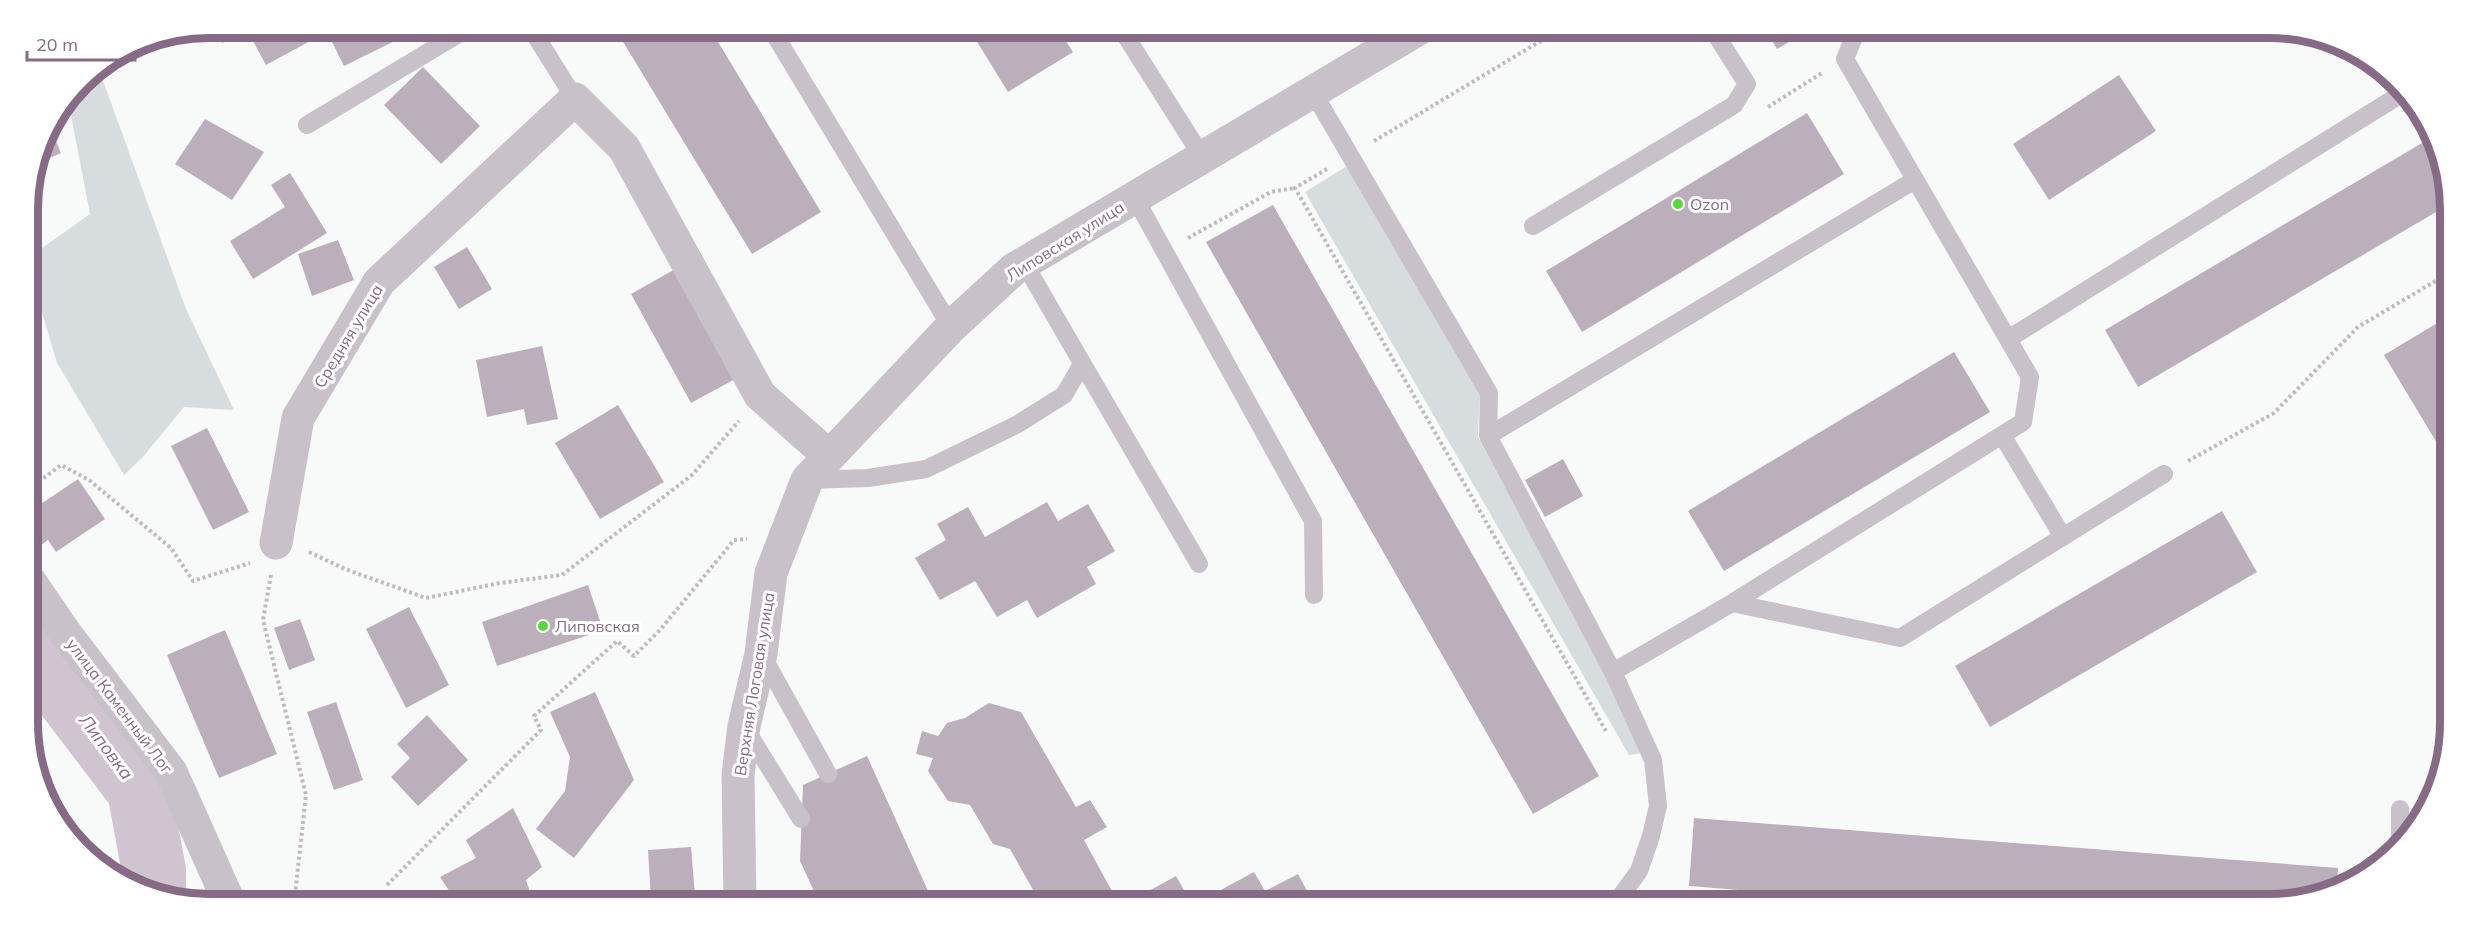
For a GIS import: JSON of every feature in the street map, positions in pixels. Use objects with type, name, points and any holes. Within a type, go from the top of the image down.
[{"type":"street","name":"Липовская улица","points":[[771,573],[807,480],[951,327],[1014,269],[1404,38]]},
{"type":"street","points":[[575,99],[624,148],[760,395],[829,456]]},
{"type":"street","name":"Средняя улица","points":[[276,543],[298,418],[379,282],[575,99]]},
{"type":"street","name":"Верхняя Логовая улица","points":[[740,894],[738,775],[744,726],[761,654],[771,573]]},
{"type":"street","name":"улица Каменный Лог","points":[[38,592],[66,634],[171,772],[226,894]]},
{"type":"lane","points":[[307,125],[452,38]]},
{"type":"lane","points":[[537,38],[575,99]]},
{"type":"lane","points":[[777,38],[951,327]]},
{"type":"lane","points":[[1127,38],[1203,158]]},
{"type":"lane","points":[[1533,226],[1734,105],[1746,84],[1718,38]]},
{"type":"lane","points":[[1613,672],[1732,603],[2023,422],[2030,377],[1845,59],[1854,38]]},
{"type":"lane","points":[[1313,92],[1489,393],[1488,436],[1613,672],[1653,760],[1658,806],[1639,871],[1627,893]]},
{"type":"lane","points":[[2008,339],[2397,96]]},
{"type":"lane","points":[[1488,436],[1915,180]]},
{"type":"lane","points":[[1135,198],[1313,521],[1314,595]]},
{"type":"lane","points":[[1024,263],[1199,564]]},
{"type":"lane","points":[[807,480],[868,478],[926,470],[1018,424],[1064,395],[1082,364]]},
{"type":"lane","points":[[2002,435],[2063,537]]},
{"type":"lane","points":[[1732,603],[1900,638],[2163,474]]},
{"type":"lane","points":[[761,654],[828,774]]},
{"type":"lane","points":[[744,726],[801,819]]},
{"type":"lane","points":[[2400,809],[2400,831]]},
{"type":"path","points":[[1746,84],[1762,110],[1845,59]]},
{"type":"path","points":[[1165,252],[1271,192],[1295,188]]},
{"type":"path","points":[[2163,474],[2274,413],[2358,327],[2439,279]]},
{"type":"path","points":[[38,482],[61,465],[89,480],[171,548],[193,581],[246,565],[281,538],[345,569],[426,598],[500,583],[562,575],[692,475],[760,395]]},
{"type":"path","points":[[379,894],[541,730],[534,716],[617,641],[634,656],[660,630],[734,540],[785,536]]},
{"type":"path","points":[[276,543],[263,620],[306,795],[295,894]]},
{"type":"shaded area","points":[[101,76],[186,309],[234,410],[184,407],[142,458],[124,475],[57,363],[38,299],[38,251],[90,214],[70,109]]},
{"type":"shaded area","points":[[1347,166],[1480,394],[1478,437],[1607,675],[1643,753],[1629,755],[1305,192]]},
{"type":"building","points":[[220,38],[232,38],[222,43]]},
{"type":"building","points":[[251,38],[311,38],[312,40],[266,65]]},
{"type":"building","points":[[330,38],[401,38],[344,66]]},
{"type":"building","points":[[621,38],[716,38],[821,212],[752,254]]},
{"type":"building","points":[[975,38],[1064,38],[1073,52],[1008,92]]},
{"type":"building","points":[[1770,38],[1796,38],[1777,49]]},
{"type":"building","points":[[423,67],[480,126],[441,164],[384,105]]},
{"type":"building","points":[[2119,75],[2156,131],[2049,200],[2013,144]]},
{"type":"building","points":[[1807,113],[1844,174],[1582,332],[1546,271]]},
{"type":"building","points":[[205,119],[264,152],[232,200],[175,164]]},
{"type":"building","points":[[54,136],[61,153],[44,160]]},
{"type":"building","points":[[2425,141],[2434,164],[2439,210],[2138,387],[2105,330]]},
{"type":"building","points":[[290,173],[327,233],[253,279],[230,241],[285,207],[271,185]]},
{"type":"building","points":[[1273,205],[1599,776],[1533,814],[1206,242]]},
{"type":"building","points":[[338,240],[354,280],[312,296],[298,254]]},
{"type":"building","points":[[467,247],[492,289],[459,309],[434,267]]},
{"type":"building","points":[[677,268],[737,378],[691,403],[631,294]]},
{"type":"building","points":[[2439,322],[2439,446],[2384,355]]},
{"type":"building","points":[[542,346],[558,419],[527,425],[524,409],[487,417],[476,360]]},
{"type":"building","points":[[1954,352],[1990,412],[1724,571],[1688,511]]},
{"type":"building","points":[[618,405],[664,482],[600,519],[555,443]]},
{"type":"building","points":[[207,428],[249,512],[213,530],[171,446]]},
{"type":"building","points":[[1563,459],[1583,496],[1545,517],[1525,480]]},
{"type":"building","points":[[78,479],[105,519],[56,552],[48,540],[38,547],[38,506]]},
{"type":"building","points":[[1047,502],[1058,521],[1088,504],[1115,551],[1087,567],[1096,584],[1037,618],[1027,600],[997,617],[975,581],[940,600],[915,558],[946,540],[937,524],[968,507],[985,537]]},
{"type":"building","points":[[2222,511],[2257,572],[1990,727],[1955,666]]},
{"type":"building","name":"Липовская","points":[[588,585],[603,630],[497,666],[482,622]]},
{"type":"building","points":[[409,607],[449,685],[406,708],[366,629]]},
{"type":"building","points":[[300,619],[315,660],[289,670],[274,628]]},
{"type":"building","points":[[225,630],[277,754],[219,778],[167,655]]},
{"type":"building","points":[[595,692],[634,780],[574,858],[536,829],[565,791],[570,757],[550,712]]},
{"type":"building","points":[[336,702],[363,780],[334,790],[307,712]]},
{"type":"building","points":[[989,703],[1021,712],[1076,807],[1090,800],[1107,827],[1084,840],[1113,894],[1035,894],[1010,849],[993,844],[970,805],[948,801],[928,771],[933,758],[916,754],[922,731],[938,736],[947,723],[965,718]]},
{"type":"building","points":[[427,715],[468,760],[418,806],[391,777],[410,758],[397,744]]},
{"type":"building","points":[[867,756],[929,894],[815,894],[800,861],[803,785]]},
{"type":"building","points":[[513,808],[542,867],[526,880],[531,894],[451,894],[440,877],[476,858],[466,840]]},
{"type":"building","points":[[1694,818],[2338,868],[2338,878],[2334,880],[2302,890],[2279,893],[1780,893],[1689,886]]},
{"type":"building","points":[[691,847],[695,894],[651,894],[648,850]]},
{"type":"building","points":[[1254,872],[1265,891],[1298,874],[1308,893],[1214,894]]},
{"type":"building","points":[[1176,876],[1186,894],[1148,894]]},
{"type":"waterway","name":"Липовка","points":[[38,657],[139,790],[154,871],[154,884]]},
{"type":"place","name":"Ozon","points":[[1678,204]]},
{"type":"place","name":"Липовская","points":[[543,626]]}]
